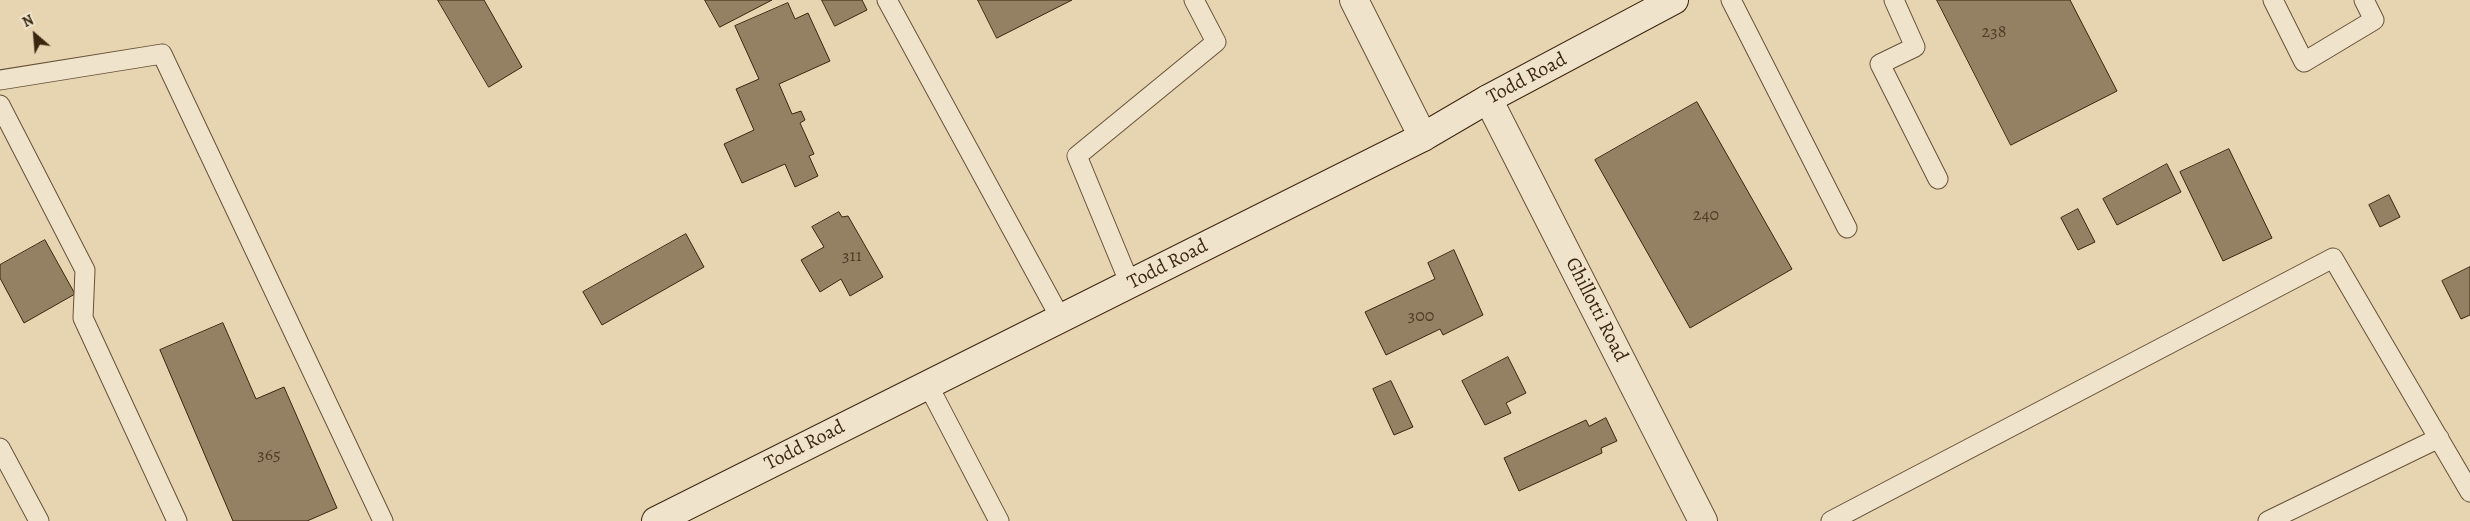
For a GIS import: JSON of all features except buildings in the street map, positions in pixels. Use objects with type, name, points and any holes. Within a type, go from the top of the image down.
[{"type":"main road","points":[[1354,0],[1423,137]]},
{"type":"main road","name":"Todd Road","points":[[656,521],[1423,137],[1488,99],[1674,0]]},
{"type":"main road","name":"Ghillotti Road","points":[[1488,99],[1703,521]]},
{"type":"lane","points":[[887,0],[1061,319]]},
{"type":"lane","points":[[1130,284],[1076,156],[1216,42],[1194,0]]},
{"type":"lane","points":[[1731,0],[1847,228]]},
{"type":"lane","points":[[1894,0],[1916,47],[1880,64],[1938,179]]},
{"type":"lane","points":[[2273,0],[2304,62],[2374,20],[2364,0]]},
{"type":"lane","points":[[0,80],[162,54],[383,521]]},
{"type":"lane","points":[[0,105],[85,270],[83,318],[177,521]]},
{"type":"lane","points":[[1831,521],[1852,516],[2334,258],[2470,492]]},
{"type":"lane","points":[[928,385],[998,521]]},
{"type":"lane","points":[[2268,521],[2439,438]]},
{"type":"lane","points":[[0,448],[39,521]]}]
